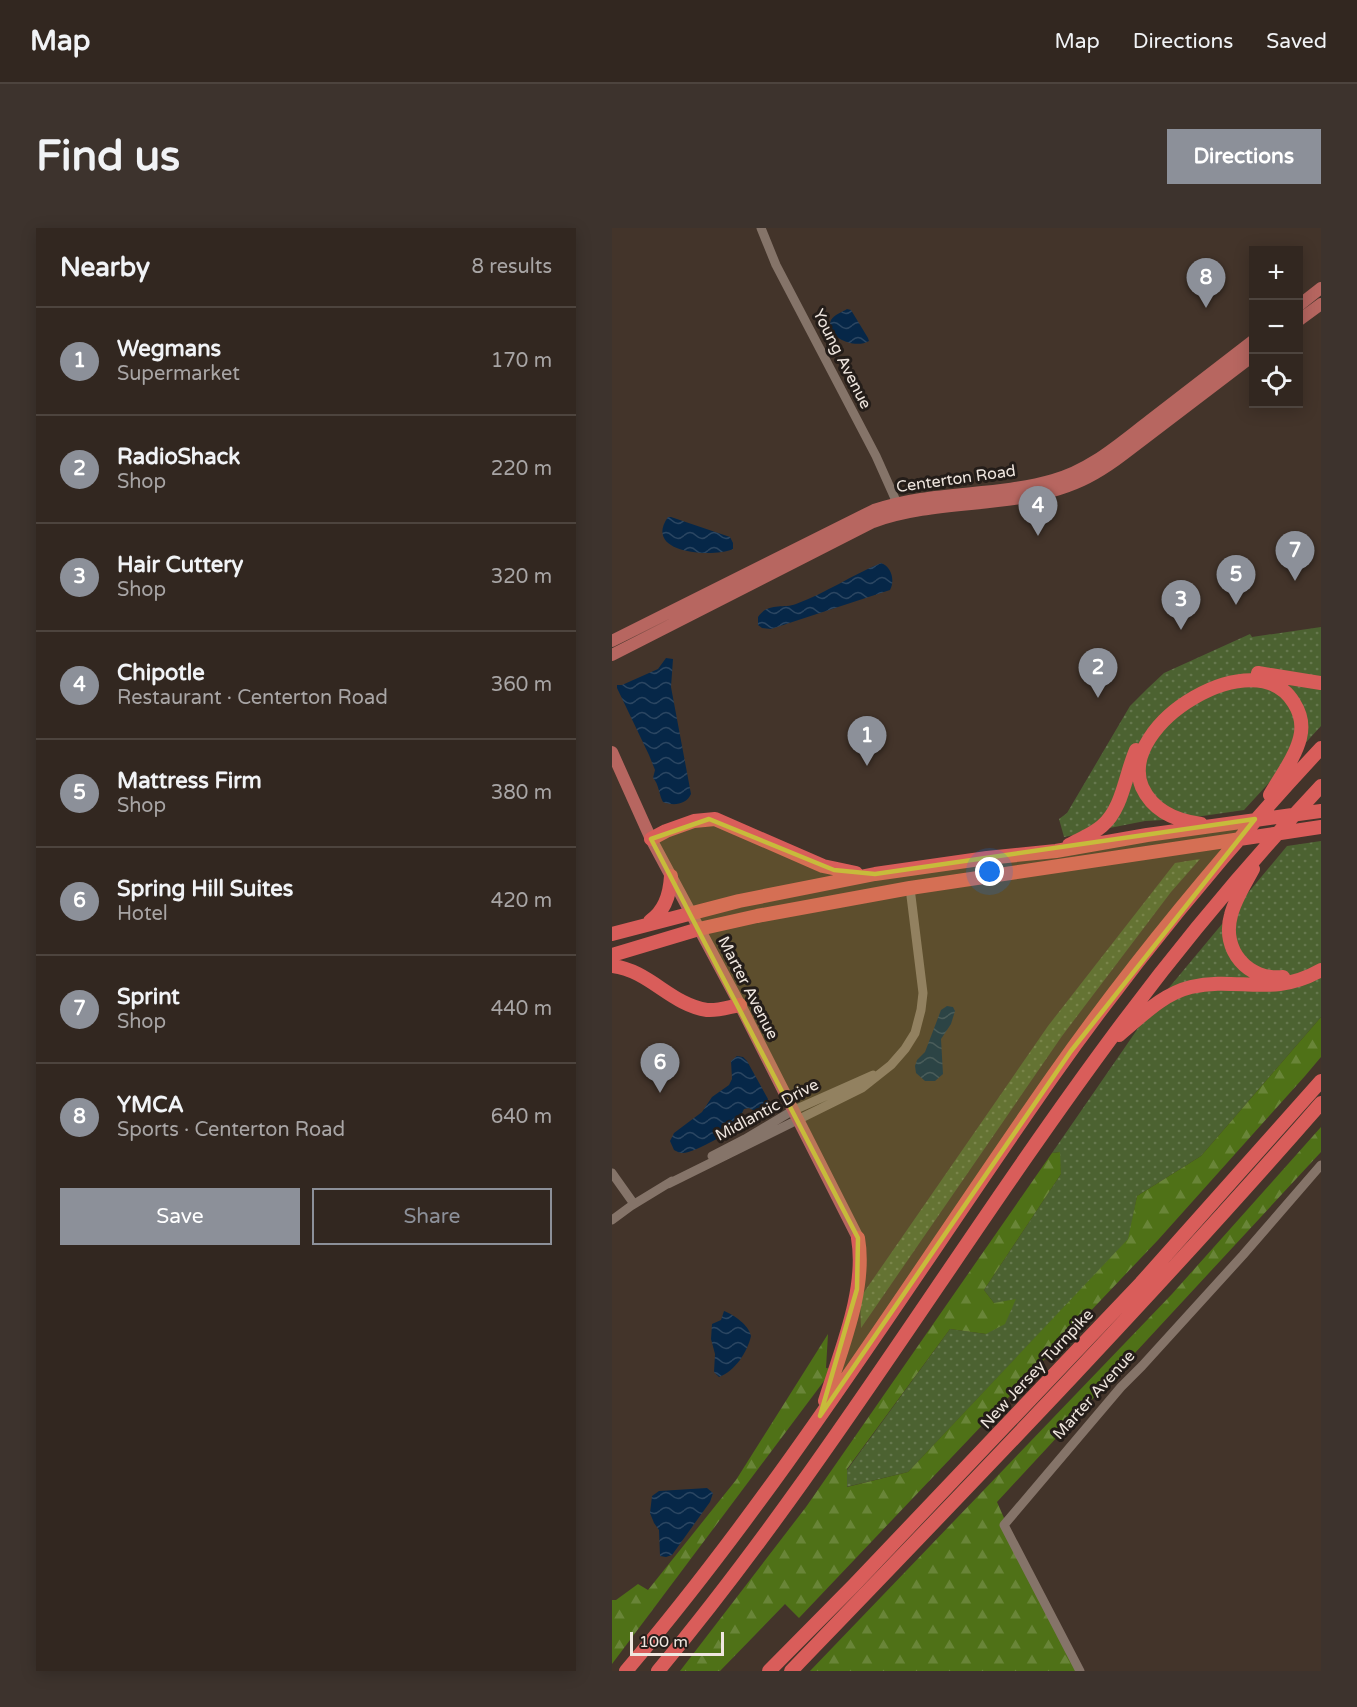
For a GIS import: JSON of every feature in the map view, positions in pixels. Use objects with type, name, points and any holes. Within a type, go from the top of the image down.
[{"type":"highway","points":[[1056,851],[1100,828],[1106,822],[1116,808],[1132,758],[1144,735],[1162,716],[1187,696],[1224,679],[1247,673],[1321,683]]},
{"type":"highway","points":[[1226,824],[1205,825],[1184,821],[1165,813],[1147,796],[1141,784],[1140,759],[1152,735],[1173,713],[1216,687],[1247,680],[1267,682],[1284,691],[1299,711],[1301,724],[1296,750],[1257,818]]},
{"type":"highway","points":[[626,1671],[726,1548],[820,1416],[1071,1051],[1136,965],[1257,818],[1321,748]]},
{"type":"highway","points":[[658,1671],[726,1587],[792,1498],[1105,1045],[1174,956],[1263,848],[1321,786]]},
{"type":"highway","points":[[612,934],[690,912],[875,874],[1056,851],[1317,811]]},
{"type":"highway","points":[[651,839],[694,821],[715,819],[823,866],[847,873],[875,874]]},
{"type":"highway","points":[[612,955],[699,929],[910,888],[1321,827]]},
{"type":"highway","points":[[1306,829],[1321,835]]},
{"type":"highway","points":[[1263,848],[1231,913],[1228,926],[1232,949],[1246,967],[1268,978],[1294,975],[1321,962]]},
{"type":"highway","points":[[643,925],[660,913],[669,894],[671,876]]},
{"type":"highway","points":[[612,966],[634,971],[679,999],[699,1008],[716,1010],[740,1005]]},
{"type":"highway","points":[[1105,1045],[1148,1010],[1176,992],[1207,985],[1272,986],[1300,980],[1321,970]]},
{"type":"highway","name":"New Jersey Turnpike","points":[[769,1671],[854,1585],[1141,1283],[1321,1081]]},
{"type":"highway","name":"New Jersey Turnpike","points":[[791,1671],[1138,1307],[1321,1103]]},
{"type":"highway","points":[[820,1416],[847,1331],[857,1289],[861,1257],[858,1238]]},
{"type":"main road","points":[[1303,303],[1321,288]]},
{"type":"main road","points":[[1303,318],[1321,304]]},
{"type":"main road","name":"Centerton Road","points":[[612,641],[858,517],[897,503],[1030,486],[1056,480],[1081,470],[1114,448],[1249,344]]},
{"type":"main road","name":"Centerton Road","points":[[612,655],[859,528],[881,519],[925,508],[1042,494],[1080,481],[1103,469],[1124,454],[1249,359]]},
{"type":"main road","name":"Marter Avenue","points":[[612,752],[651,839],[850,1217],[858,1238]]},
{"type":"street","name":"Young Avenue","points":[[761,228],[776,265],[876,456],[897,503]]},
{"type":"street","name":"Midlantic Drive","points":[[612,1220],[702,1161],[795,1116],[846,1086],[884,1071],[904,1049],[915,1033],[923,993],[910,888]]},
{"type":"street","name":"Marter Avenue","points":[[1080,1671],[1004,1525],[1121,1387],[1243,1255],[1321,1165]]},
{"type":"street","points":[[612,1173],[634,1204]]},
{"type":"highlighted area","points":[[709,819],[834,870],[875,874],[1255,819],[1071,1051],[820,1416],[857,1289],[858,1238],[651,839]]},
{"type":"green space","points":[[1321,627],[1321,726],[1244,810],[1182,819],[1145,821],[1064,837],[1059,819],[1067,813],[1130,706],[1164,673],[1250,634],[1252,637]]},
{"type":"green space","points":[[1321,841],[1321,1017],[1201,1156],[1137,1196],[1129,1239],[908,1472],[846,1487],[847,1470],[950,1329],[986,1334],[994,1303],[984,1290],[1061,1174],[1059,1152],[1052,1153],[1152,1008],[1287,846]]},
{"type":"green space","points":[[1200,859],[1171,892],[1062,1036],[861,1328],[860,1298],[1048,1026],[1175,863]]},
{"type":"green space","points":[[1321,1017],[1321,1057],[1305,1076],[1158,1240],[799,1618],[785,1604],[720,1671],[680,1671],[806,1507],[1052,1153],[1060,1152],[1061,1174],[984,1290],[994,1303],[1016,1299],[1005,1324],[986,1334],[950,1329],[847,1469],[847,1487],[908,1472],[1128,1239],[1137,1196],[1201,1156]]},
{"type":"green space","points":[[1321,1127],[1321,1152],[997,1502],[1015,1543],[1080,1671],[810,1671],[1172,1294]]},
{"type":"green space","points":[[828,1334],[826,1368],[833,1369],[612,1664],[612,1600],[616,1600],[638,1584],[648,1590],[736,1480]]},
{"type":"water","points":[[847,309],[851,310],[869,341],[849,343],[832,331],[831,320]]},
{"type":"water","points":[[668,517],[730,537],[733,549],[723,552],[697,553],[672,546],[664,539],[663,529]]},
{"type":"water","points":[[881,563],[892,575],[890,590],[771,629],[758,625],[758,617],[766,609],[807,600]]},
{"type":"water","points":[[666,658],[673,659],[671,687],[691,794],[683,802],[675,804],[663,802],[653,778],[655,770],[649,755],[617,688],[617,685],[622,685],[658,669]]},
{"type":"water","points":[[947,1006],[953,1007],[955,1011],[951,1024],[941,1039],[943,1074],[935,1081],[925,1081],[916,1073],[915,1066],[917,1060],[925,1052],[941,1010]]},
{"type":"water","points":[[737,1056],[747,1061],[768,1099],[766,1104],[760,1111],[744,1109],[741,1115],[743,1121],[739,1125],[705,1145],[683,1153],[674,1150],[670,1141],[674,1133],[702,1112],[712,1097],[729,1085],[732,1079],[731,1061]]},
{"type":"water","points":[[724,1311],[744,1324],[751,1336],[740,1361],[719,1377],[714,1372],[712,1324],[721,1320]]},
{"type":"water","points":[[707,1488],[713,1493],[710,1502],[672,1555],[660,1556],[659,1530],[650,1513],[652,1496],[659,1491]]},
{"type":"place","name":"YMCA","points":[[1206,308]]},
{"type":"place","name":"Chipotle","points":[[1038,536]]},
{"type":"place","name":"Sprint","points":[[1295,581]]},
{"type":"place","name":"Mattress Firm","points":[[1236,605]]},
{"type":"place","name":"Hair Cuttery","points":[[1181,630]]},
{"type":"place","name":"RadioShack","points":[[1098,698]]},
{"type":"place","name":"Wegmans","points":[[867,766]]},
{"type":"place","name":"Spring Hill Suites","points":[[660,1093]]}]
